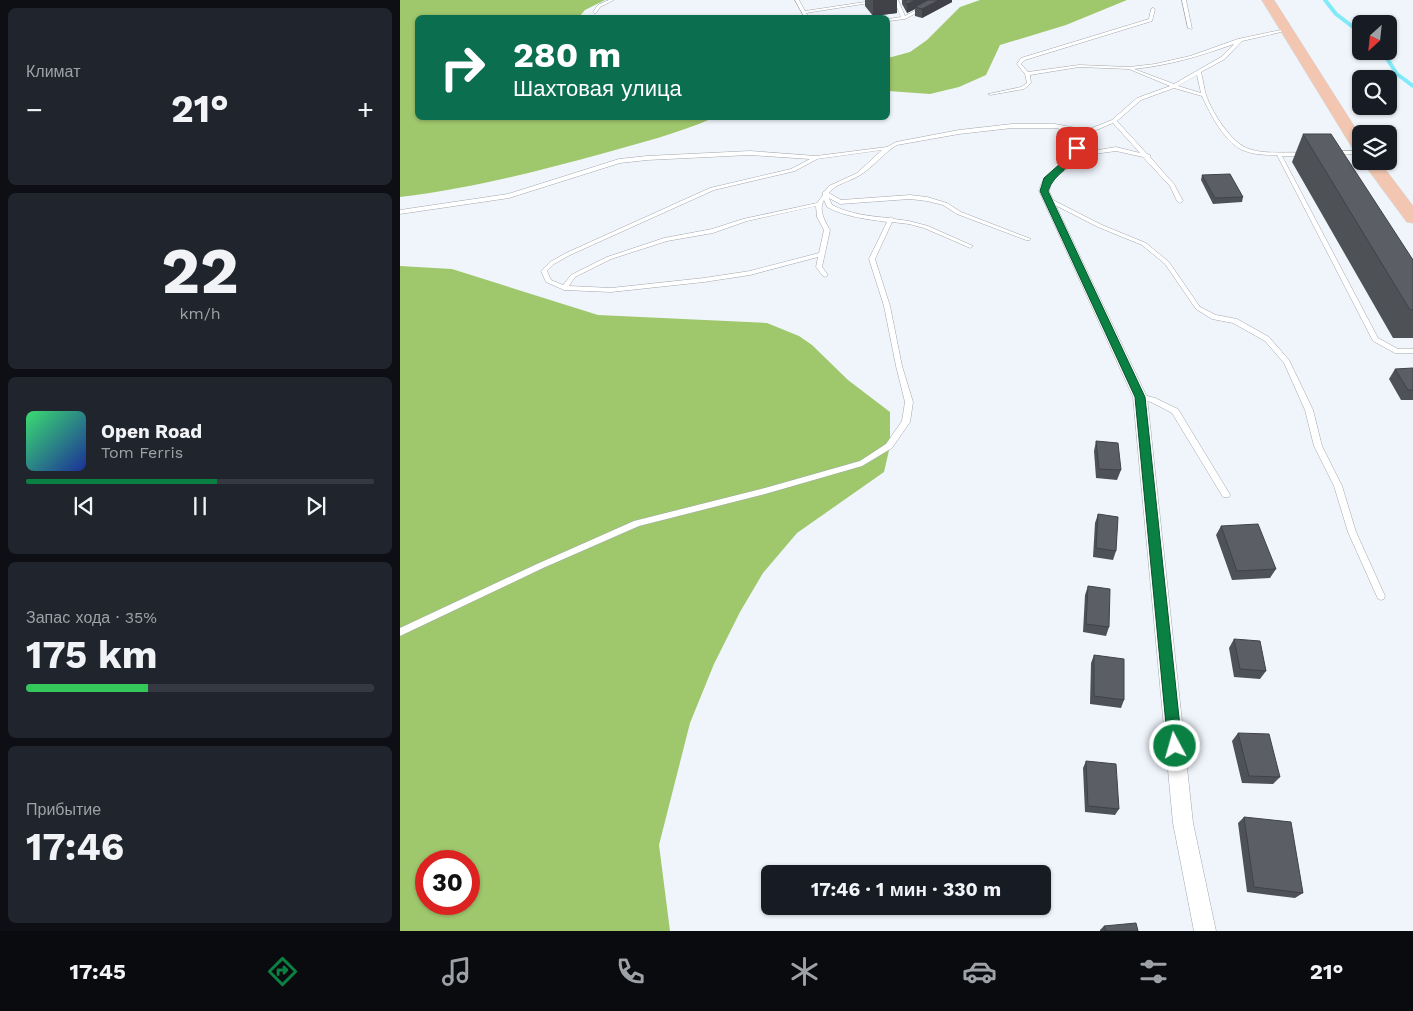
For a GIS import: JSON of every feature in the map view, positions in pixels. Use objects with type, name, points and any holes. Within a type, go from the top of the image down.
[{"type":"main road","points":[[1268,0],[1288,28],[1352,136]]},
{"type":"main road","points":[[1377,170],[1413,218]]},
{"type":"street","points":[[1087,132],[1079,140],[1074,156],[1047,179],[1044,188],[1140,397],[1183,823],[1205,931]]},
{"type":"lane","points":[[595,12],[599,6],[612,0]]},
{"type":"lane","points":[[797,0],[806,15]]},
{"type":"lane","points":[[804,12],[886,0]]},
{"type":"lane","points":[[896,0],[904,18]]},
{"type":"lane","points":[[890,20],[904,18],[939,0]]},
{"type":"lane","points":[[1184,0],[1190,28]]},
{"type":"lane","points":[[990,94],[1022,88],[1029,83],[1027,74],[1019,64],[1023,60],[1151,20],[1154,9]]},
{"type":"lane","points":[[1027,74],[1080,66],[1129,68],[1191,57],[1240,40],[1288,28]]},
{"type":"lane","points":[[826,275],[819,267],[827,230],[820,217],[819,204],[825,193],[843,180],[859,174],[888,148],[896,144],[922,138],[1012,126],[1055,126],[1087,132],[1114,121],[1139,99],[1174,86],[1224,58],[1240,40]]},
{"type":"lane","points":[[1129,68],[1174,86],[1204,95]]},
{"type":"lane","points":[[1200,72],[1204,95],[1222,128],[1237,144],[1246,150],[1279,154],[1313,154]]},
{"type":"lane","points":[[1114,121],[1148,156],[1172,185],[1180,202]]},
{"type":"lane","points":[[400,212],[509,196],[534,190],[603,165],[628,160],[750,153],[816,158],[888,148]]},
{"type":"lane","points":[[1074,156],[1116,149],[1148,156]]},
{"type":"lane","points":[[1332,153],[1352,152]]},
{"type":"lane","points":[[1279,154],[1375,339],[1397,351],[1413,351]]},
{"type":"lane","points":[[816,158],[793,170],[712,189],[568,254],[552,263],[544,271],[548,281],[564,288],[611,290],[750,273],[821,254]]},
{"type":"lane","points":[[825,193],[829,206],[842,214],[891,219],[921,225],[970,246]]},
{"type":"lane","points":[[825,193],[840,202],[910,197],[927,199],[945,204],[959,213],[1028,240]]},
{"type":"lane","points":[[1049,200],[1100,226],[1144,244],[1167,263],[1198,308],[1214,318],[1235,320],[1267,340],[1287,362],[1309,410],[1318,446],[1338,486],[1352,532],[1381,596]]},
{"type":"lane","points":[[564,288],[573,276],[609,258],[666,239],[713,231],[745,220],[819,204]]},
{"type":"lane","points":[[400,632],[637,523],[862,463],[889,446],[906,422],[909,402],[899,366],[887,306],[872,259],[891,219]]},
{"type":"lane","points":[[1140,397],[1153,400],[1175,411],[1226,495]]},
{"type":"green space","points":[[400,0],[605,0],[585,10],[581,15],[415,15],[415,120],[708,120],[658,138],[551,167],[477,185],[400,197]]},
{"type":"green space","points":[[980,0],[1127,0],[1066,25],[1000,45],[986,75],[959,87],[930,94],[890,91],[890,57],[910,52],[927,40],[960,7]]},
{"type":"green space","points":[[400,266],[452,269],[598,315],[767,323],[799,336],[812,345],[848,380],[890,412],[890,446],[884,472],[797,533],[763,573],[740,612],[714,664],[690,723],[659,845],[670,931],[400,931]]},
{"type":"building","points":[[905,0],[915,0],[907,4]]},
{"type":"building","points":[[928,0],[939,0],[922,9],[915,7]]},
{"type":"building","points":[[1303,134],[1331,134],[1352,166],[1352,170],[1354,170],[1413,260],[1413,310],[1410,310]]},
{"type":"building","points":[[1230,174],[1243,197],[1215,198],[1202,175]]},
{"type":"building","points":[[1413,368],[1413,390],[1408,390],[1395,369]]},
{"type":"building","points":[[1096,441],[1118,443],[1121,470],[1099,469]]},
{"type":"building","points":[[1098,514],[1118,517],[1116,551],[1096,548]]},
{"type":"building","points":[[1258,524],[1276,569],[1237,571],[1221,526]]},
{"type":"building","points":[[1088,586],[1110,589],[1109,627],[1086,624]]},
{"type":"building","points":[[1234,639],[1260,641],[1266,671],[1240,669]]},
{"type":"building","points":[[1094,655],[1124,659],[1124,700],[1094,696]]},
{"type":"building","points":[[1238,733],[1269,734],[1280,777],[1249,776]]},
{"type":"building","points":[[1086,761],[1116,764],[1119,809],[1088,806]]},
{"type":"building","points":[[1244,817],[1291,822],[1303,893],[1254,887]]},
{"type":"building","points":[[1136,923],[1138,931],[1106,931],[1104,926]]},
{"type":"waterway","points":[[1325,0],[1336,14],[1352,26]]},
{"type":"waterway","points":[[1388,60],[1397,74],[1413,86]]},
{"type":"route","points":[[1077,148],[1074,156],[1047,179],[1044,191],[1140,397],[1175,746]]}]
